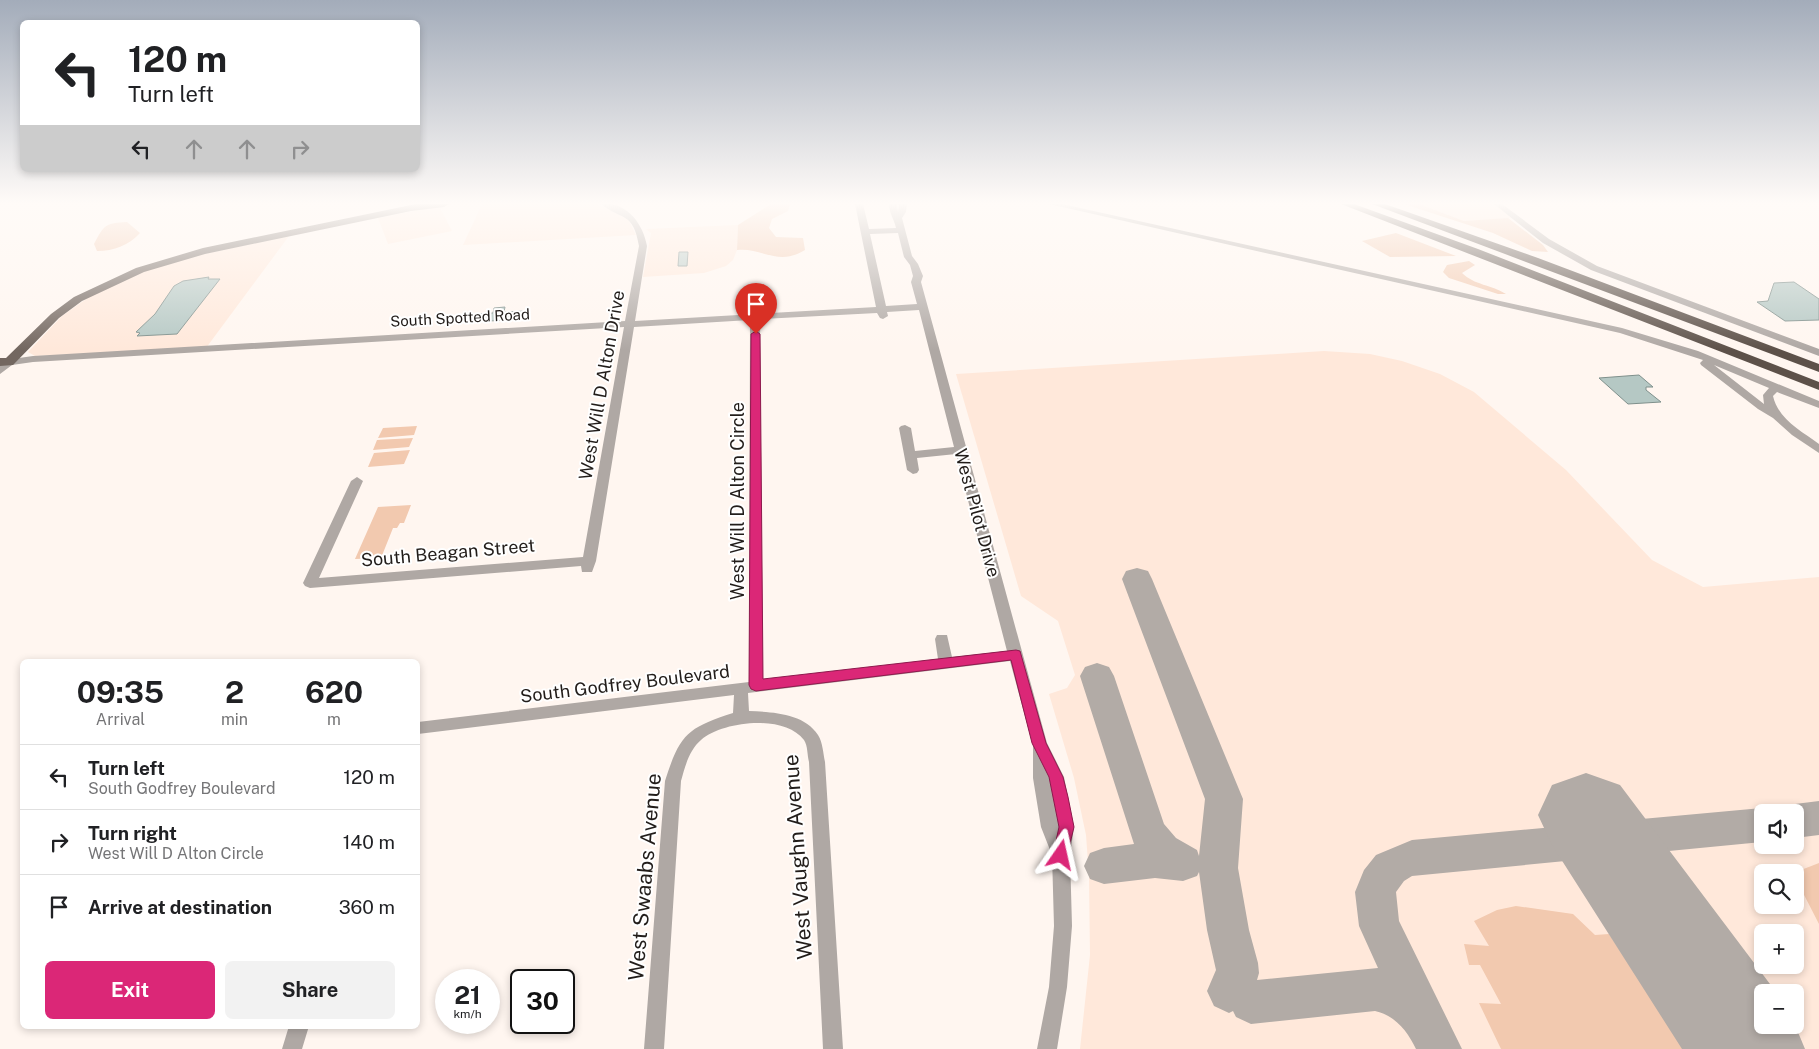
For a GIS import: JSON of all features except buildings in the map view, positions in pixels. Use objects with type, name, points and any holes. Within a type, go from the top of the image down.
[{"type":"highway","points":[[1479,253],[1819,386]]},
{"type":"highway","points":[[1514,253],[1819,368]]},
{"type":"main road","points":[[3,365],[55,316],[78,299],[133,272],[169,259],[195,253]]},
{"type":"street","name":"West Will D Alton Drive","points":[[588,565],[642,253]]},
{"type":"street","points":[[870,253],[882,313]]},
{"type":"street","name":"West Pilot Drive","points":[[907,253],[906,264],[909,276],[916,282],[923,307],[1039,743],[1041,778],[1049,827],[1061,855],[1063,926],[1058,987],[1047,1049]]},
{"type":"street","points":[[1273,253],[1622,331],[1694,353],[1759,379],[1775,388]]},
{"type":"street","points":[[1566,253],[1630,282],[1819,353]]},
{"type":"street","name":"South Spotted Road","points":[[3,365],[631,324],[755,317],[882,313],[923,307]]},
{"type":"street","name":"West Will D Alton Circle","points":[[749,686],[755,317]]},
{"type":"street","points":[[1657,341],[1755,383],[1775,388],[1819,405]]},
{"type":"street","points":[[1700,360],[1819,449]]},
{"type":"street","points":[[1775,388],[1768,395],[1768,399],[1776,415]]},
{"type":"street","points":[[905,428],[913,470]]},
{"type":"street","points":[[911,455],[961,450]]},
{"type":"street","name":"South Beagan Street","points":[[357,481],[310,583],[588,565]]},
{"type":"street","points":[[942,638],[946,662]]},
{"type":"street","name":"South Godfrey Boulevard","points":[[420,728],[749,686],[1016,655]]},
{"type":"street","points":[[741,717],[749,686]]},
{"type":"street","name":"West Swaabs Avenue","points":[[654,1049],[673,781],[681,752],[699,731],[741,717]]},
{"type":"street","name":"West Vaughn Avenue","points":[[741,717],[769,718],[797,724],[812,740],[817,762],[833,1049]]},
{"type":"street","points":[[292,1049],[299,1029]]},
{"type":"shaded area","points":[[209,253],[276,253],[206,348],[35,356],[28,352],[62,316],[89,297],[129,276],[185,258]]},
{"type":"shaded area","points":[[647,253],[736,253],[733,260],[726,266],[704,273],[643,277]]},
{"type":"shaded area","points":[[762,253],[799,253],[786,257]]},
{"type":"shaded area","points":[[1383,253],[1448,253],[1456,256],[1390,257]]},
{"type":"shaded area","points":[[1469,261],[1475,265],[1462,273],[1478,283],[1506,294],[1498,294],[1449,278],[1443,272],[1447,265]]},
{"type":"shaded area","points":[[1324,351],[1370,354],[1402,361],[1440,374],[1474,392],[1566,470],[1652,560],[1703,587],[1819,577],[1819,1049],[1080,1049],[1090,955],[1089,876],[1086,835],[1074,778],[1049,694],[1067,688],[1075,675],[1058,621],[1021,596],[956,374]]},
{"type":"shaded area","points":[[417,426],[414,435],[378,438],[383,428]]},
{"type":"shaded area","points":[[413,438],[409,447],[373,450],[377,440]]},
{"type":"shaded area","points":[[410,450],[404,464],[368,467],[374,453]]},
{"type":"shaded area","points":[[411,505],[404,523],[400,523],[397,528],[393,528],[381,558],[355,559],[378,507]]},
{"type":"shaded area","points":[[1819,863],[1819,924],[1804,895],[1804,869]]},
{"type":"shaded area","points":[[1516,906],[1573,914],[1595,935],[1609,934],[1684,1049],[1501,1049],[1479,1003],[1501,1004],[1480,965],[1469,965],[1464,944],[1489,946],[1474,921],[1497,910]]},
{"type":"taxiway","points":[[1137,579],[1224,799],[1218,868],[1228,930],[1238,973],[1229,991]]},
{"type":"taxiway","points":[[1097,676],[1148,833],[1162,851],[1182,863]]},
{"type":"taxiway","points":[[1804,820],[1819,818]]},
{"type":"taxiway","points":[[1439,1049],[1380,926],[1375,902],[1376,892],[1378,883],[1390,868],[1412,858],[1754,826]]},
{"type":"taxiway","points":[[1104,866],[1155,860],[1182,863]]},
{"type":"taxiway","points":[[1251,1002],[1375,989],[1389,992],[1400,998],[1421,1015]]},
{"type":"runway","points":[[1586,815],[1748,1049]]},
{"type":"route","points":[[756,334],[756,685],[1016,655],[1039,743],[1056,777],[1061,797],[1066,827],[1061,855]]}]
